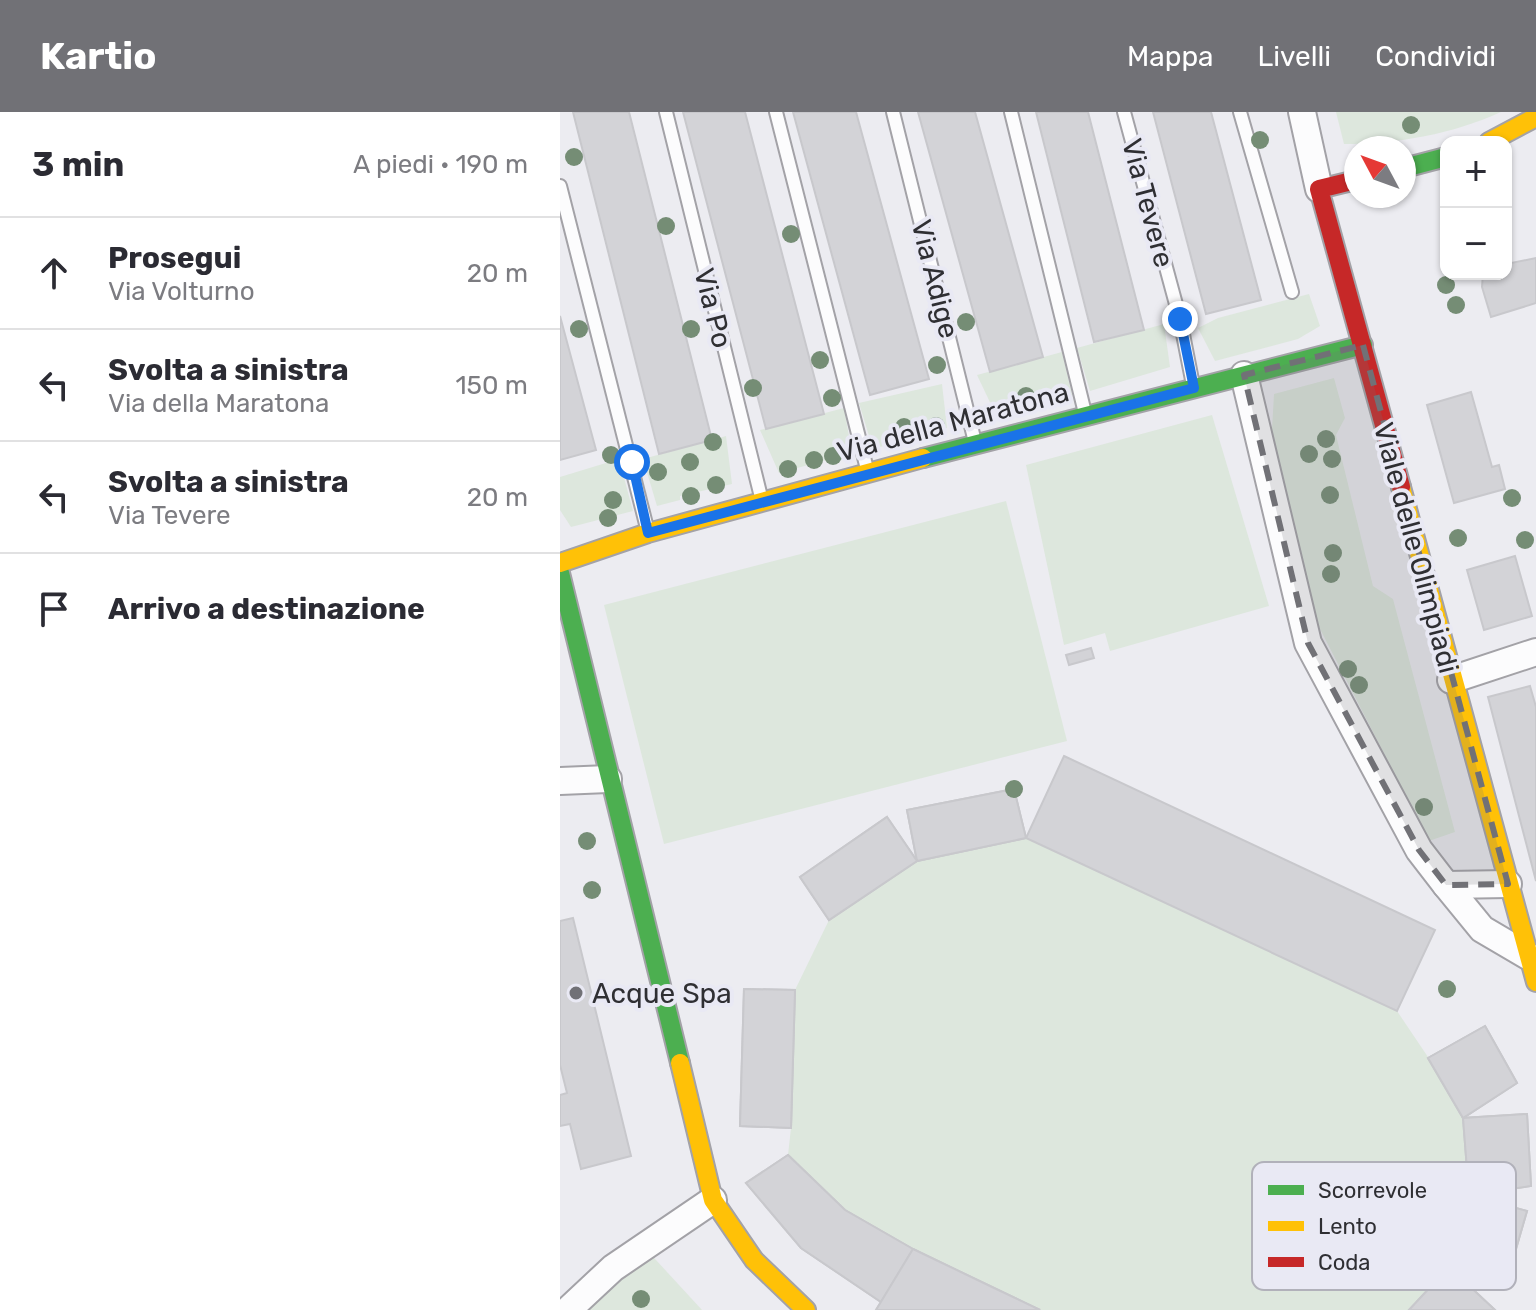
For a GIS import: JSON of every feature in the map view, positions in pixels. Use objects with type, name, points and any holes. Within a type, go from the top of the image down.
[{"type":"street","name":"Viale delle Olimpiadi","points":[[1302,112],[1319,189],[1451,680],[1508,884],[1528,938],[1536,982]]},
{"type":"street","points":[[1500,136],[1536,117]]},
{"type":"street","points":[[1416,165],[1440,159]]},
{"type":"street","points":[[1319,189],[1344,183]]},
{"type":"street","name":"Via della Maratona","points":[[560,563],[648,533],[763,504],[868,472],[1363,345]]},
{"type":"street","points":[[1244,375],[1308,643],[1419,850],[1482,929],[1528,938]]},
{"type":"street","points":[[560,573],[713,1200],[730,1230],[764,1273],[806,1310]]},
{"type":"street","points":[[1451,680],[1536,652]]},
{"type":"street","points":[[560,781],[608,779]]},
{"type":"street","points":[[1446,885],[1508,884]]},
{"type":"street","points":[[568,1310],[613,1268],[713,1200]]},
{"type":"lane","name":"Via Po","points":[[666,112],[763,504]]},
{"type":"lane","points":[[776,112],[868,472]]},
{"type":"lane","name":"Via Adige","points":[[893,112],[976,446]]},
{"type":"lane","points":[[1011,112],[1086,416]]},
{"type":"lane","name":"Via Tevere","points":[[1124,112],[1180,319],[1194,388]]},
{"type":"lane","points":[[1240,112],[1292,292]]},
{"type":"lane","points":[[560,186],[648,533]]},
{"type":"highlighted area","points":[[1363,345],[1508,884],[1446,885],[1419,850],[1308,643],[1244,375]]},
{"type":"shaded area","points":[[1336,112],[1501,112],[1424,136],[1344,136],[1344,144]]},
{"type":"shaded area","points":[[1309,294],[1320,326],[1298,339],[1215,361],[1198,328],[1218,318]]},
{"type":"shaded area","points":[[1164,324],[1170,367],[1090,391],[1077,348]]},
{"type":"shaded area","points":[[1062,352],[1072,395],[997,417],[977,375]]},
{"type":"shaded area","points":[[1334,378],[1345,418],[1336,435],[1373,586],[1393,599],[1455,832],[1429,841],[1319,627],[1271,446],[1274,394]]},
{"type":"shaded area","points":[[942,384],[947,428],[873,449],[859,403]]},
{"type":"shaded area","points":[[844,408],[852,453],[779,473],[760,430]]},
{"type":"shaded area","points":[[1212,415],[1269,606],[1110,651],[1105,633],[1064,645],[1026,465]]},
{"type":"shaded area","points":[[726,436],[732,484],[680,496],[680,500],[657,506],[643,459]]},
{"type":"shaded area","points":[[619,459],[633,511],[571,527],[560,510],[560,477]]},
{"type":"shaded area","points":[[1006,501],[1067,741],[664,844],[604,605]]},
{"type":"shaded area","points":[[1064,756],[1435,930],[1397,1011],[1428,1057],[1485,1026],[1517,1083],[1465,1117],[1527,1114],[1531,1186],[1516,1188],[1516,1162],[1252,1162],[1252,1290],[1474,1290],[1495,1310],[876,1310],[881,1302],[801,1248],[746,1183],[788,1155],[791,1128],[740,1126],[744,989],[795,990],[829,920],[800,877],[887,817],[916,858],[907,810],[1014,789],[1026,837]]},
{"type":"shaded area","points":[[1516,1208],[1527,1211],[1516,1249]]},
{"type":"shaded area","points":[[644,1247],[702,1310],[568,1310]]},
{"type":"building","points":[[573,112],[629,112],[712,440],[659,454]]},
{"type":"building","points":[[683,112],[745,112],[824,414],[766,429]]},
{"type":"building","points":[[793,112],[856,112],[929,379],[870,395]]},
{"type":"building","points":[[918,112],[975,112],[1043,357],[990,372]]},
{"type":"building","points":[[1036,112],[1088,112],[1144,330],[1094,342]]},
{"type":"building","points":[[1153,112],[1211,112],[1261,300],[1206,314]]},
{"type":"building","points":[[1536,258],[1536,303],[1491,317],[1483,280],[1512,280],[1512,263]]},
{"type":"building","points":[[560,316],[596,450],[560,460]]},
{"type":"building","points":[[1471,392],[1492,467],[1499,465],[1505,489],[1454,503],[1427,405]]},
{"type":"building","points":[[1515,556],[1532,616],[1484,630],[1467,570]]},
{"type":"building","points":[[1091,648],[1094,658],[1069,665],[1066,655]]},
{"type":"building","points":[[1530,686],[1536,707],[1536,881],[1488,697]]},
{"type":"building","points":[[1064,756],[1435,930],[1397,1011],[1026,838]]},
{"type":"building","points":[[1014,789],[1026,838],[917,861],[907,810]]},
{"type":"building","points":[[1014,789],[1026,838],[917,861],[907,810]]},
{"type":"building","points":[[887,817],[917,861],[829,920],[800,877]]},
{"type":"building","points":[[887,817],[917,861],[829,920],[800,877]]},
{"type":"building","name":"Acque Spa","points":[[573,918],[631,1156],[581,1169],[570,1124],[560,1126],[560,1095],[567,1093],[560,1065],[560,921]]},
{"type":"building","points":[[744,989],[795,990],[791,1128],[740,1126]]},
{"type":"building","points":[[744,989],[795,990],[791,1128],[740,1126]]},
{"type":"building","points":[[1485,1026],[1517,1083],[1463,1118],[1428,1058]]},
{"type":"building","points":[[1485,1026],[1517,1083],[1463,1118],[1428,1058]]},
{"type":"building","points":[[1527,1114],[1531,1186],[1516,1188],[1516,1162],[1466,1162],[1463,1118]]},
{"type":"building","points":[[1527,1114],[1531,1186],[1516,1188],[1516,1162],[1466,1162],[1463,1118]]},
{"type":"building","points":[[788,1155],[845,1210],[913,1249],[1040,1310],[876,1310],[881,1302],[801,1248],[746,1183]]},
{"type":"building","points":[[788,1155],[845,1210],[913,1249],[881,1302],[801,1248],[746,1183]]},
{"type":"building","points":[[1516,1208],[1527,1211],[1516,1249]]},
{"type":"building","points":[[1516,1208],[1527,1211],[1516,1249]]},
{"type":"building","points":[[913,1249],[992,1287],[1040,1310],[876,1310]]},
{"type":"building","points":[[1428,1290],[1474,1290],[1495,1310],[1409,1310]]},
{"type":"building","points":[[1428,1290],[1474,1290],[1495,1310],[1409,1310]]},
{"type":"traffic: fast","points":[[1416,165],[1440,159]]},
{"type":"traffic: fast","points":[[923,458],[1363,345]]},
{"type":"traffic: fast","points":[[560,573],[680,1063]]},
{"type":"traffic: slow","points":[[1500,136],[1536,117]]},
{"type":"traffic: slow","points":[[560,563],[648,533],[923,458]]},
{"type":"traffic: slow","points":[[1401,487],[1536,982]]},
{"type":"traffic: slow","points":[[680,1063],[713,1200],[754,1260],[806,1310]]},
{"type":"traffic: jam","points":[[1344,183],[1319,189],[1401,487]]},
{"type":"place","name":"Acque Spa","points":[[576,993]]},
{"type":"route","points":[[632,462],[648,533],[763,504],[868,472],[1194,388],[1180,319]]}]
